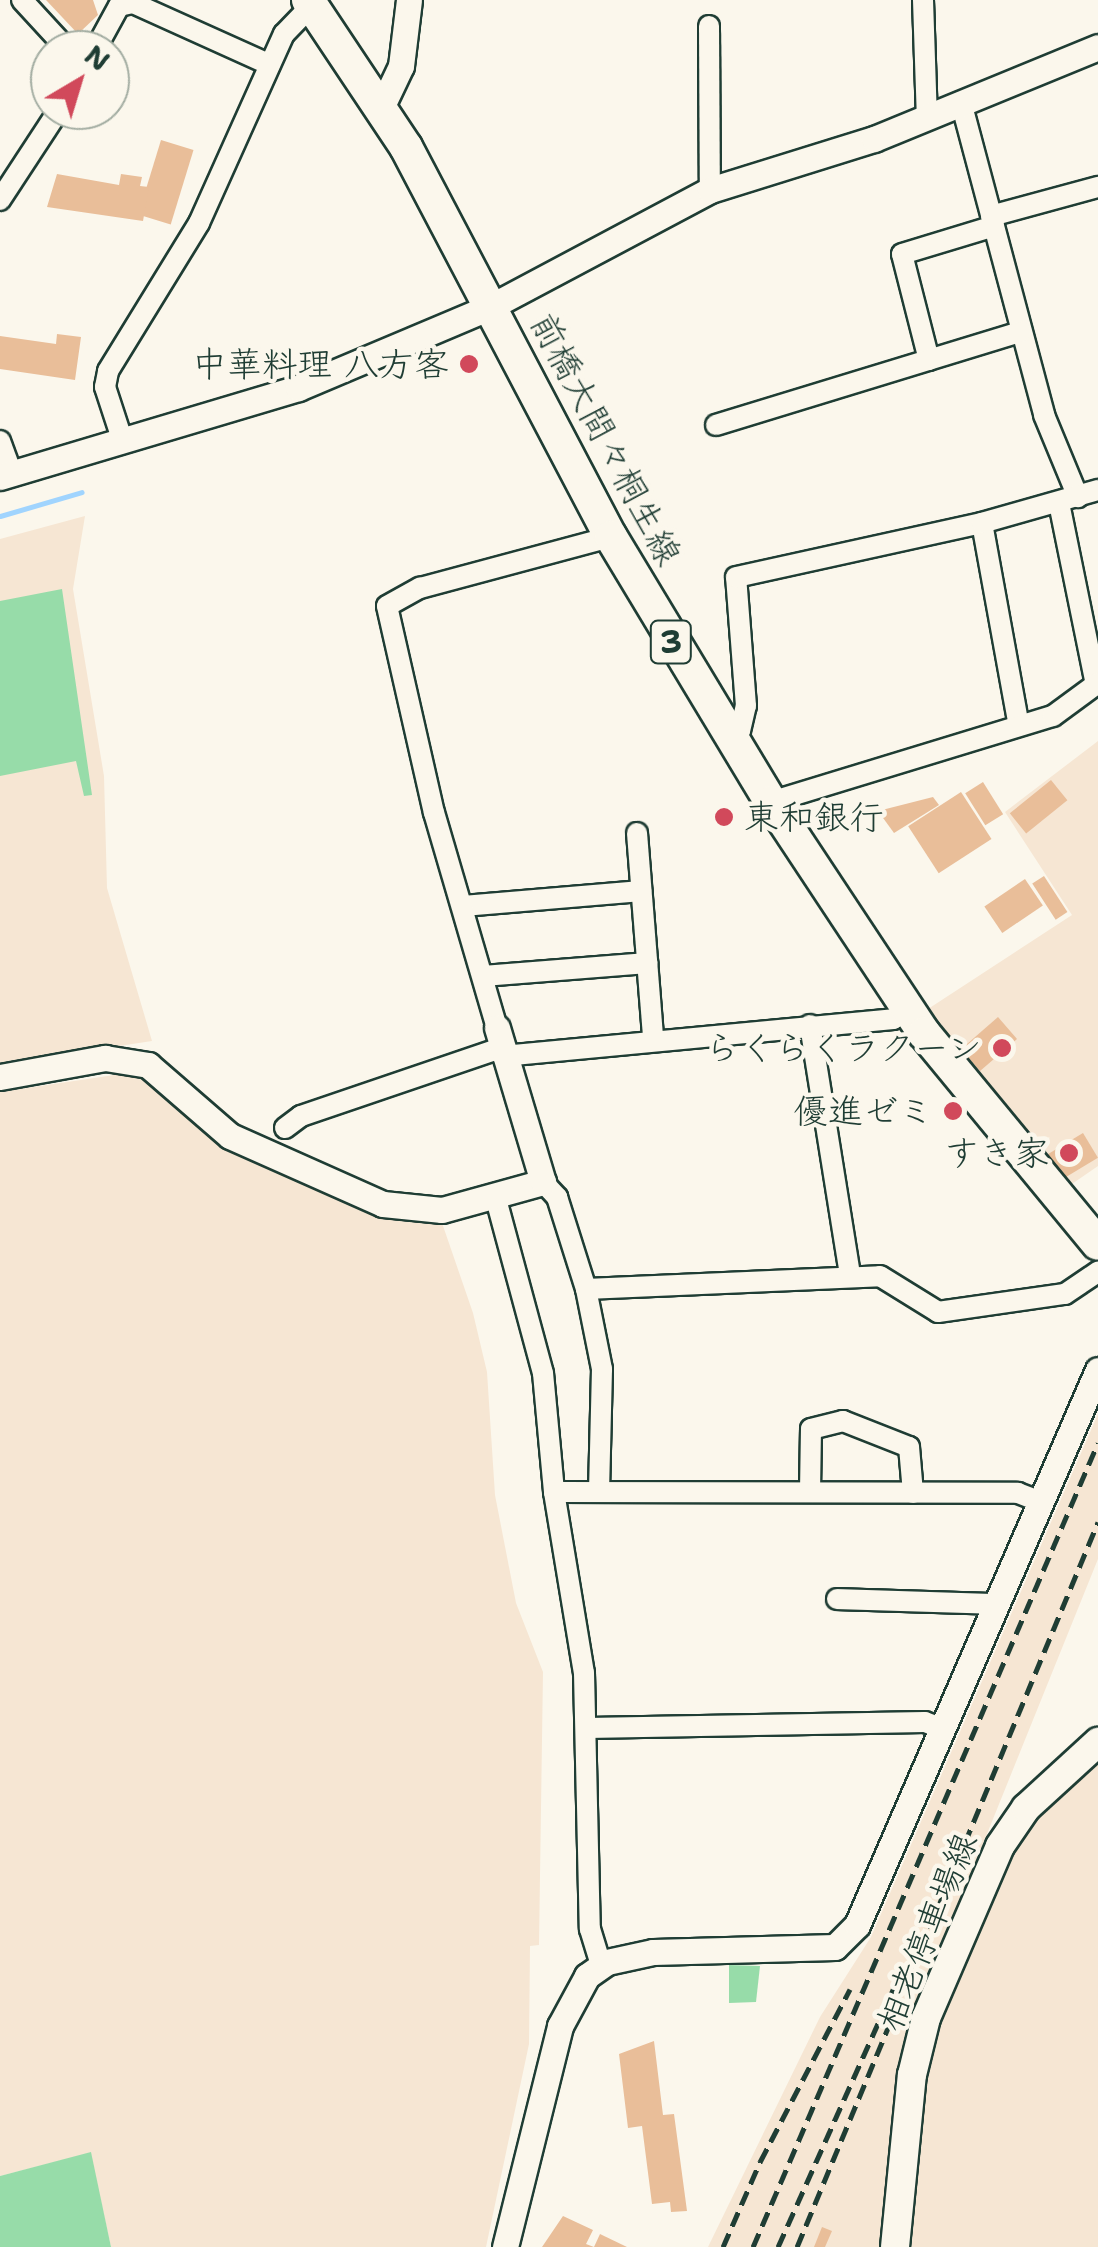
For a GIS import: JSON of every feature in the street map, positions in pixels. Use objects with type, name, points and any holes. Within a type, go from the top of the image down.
[{"type":"main road","name":"前橋大間々桐生線","points":[[310,3],[382,106],[611,537],[771,802],[908,1011],[1098,1244]]},
{"type":"main road","name":"相老停車場線","points":[[895,2247],[912,2075],[926,2018],[1000,1846],[1038,1795],[1098,1742]]},
{"type":"street","points":[[22,0],[50,30]]},
{"type":"street","points":[[382,106],[400,66],[408,0]]},
{"type":"street","points":[[923,0],[927,118]]},
{"type":"street","points":[[106,30],[118,6],[133,3],[270,65]]},
{"type":"street","points":[[123,442],[105,388],[108,371],[199,223],[284,34],[310,3]]},
{"type":"street","points":[[709,26],[710,190]]},
{"type":"street","points":[[0,441],[6,476],[298,388],[490,307],[710,190],[927,118],[1098,47]]},
{"type":"street","points":[[771,802],[1053,716],[1097,684],[1078,497],[1050,435],[961,102]]},
{"type":"street","points":[[0,200],[45,130]]},
{"type":"street","points":[[929,360],[902,254],[1098,187]]},
{"type":"street","points":[[716,424],[1021,332]]},
{"type":"street","points":[[731,738],[740,731],[746,706],[736,577],[982,523],[1078,497]]},
{"type":"street","points":[[982,523],[1019,726]]},
{"type":"street","points":[[599,1492],[602,1369],[586,1288],[557,1197],[543,1182],[500,1044],[484,976],[434,813],[387,606],[420,588],[611,537]]},
{"type":"street","points":[[636,833],[653,1037]]},
{"type":"street","points":[[463,906],[642,891]]},
{"type":"street","points":[[484,976],[648,963]]},
{"type":"street","points":[[286,1128],[301,1116],[500,1044],[894,1019],[908,1011]]},
{"type":"street","points":[[810,1025],[850,1274]]},
{"type":"street","points":[[0,1077],[122,1058],[172,1079],[230,1136],[383,1204],[442,1210],[496,1199],[543,1182]]},
{"type":"street","points":[[496,1199],[538,1350],[554,1492],[584,1673],[590,1929],[601,1964]]},
{"type":"street","points":[[586,1288],[850,1274],[887,1277],[938,1312],[1065,1294],[1098,1272]]},
{"type":"street","points":[[505,2247],[560,2026],[578,1987],[601,1964],[653,1952],[819,1950],[847,1940],[1098,1370]]},
{"type":"street","points":[[810,1492],[811,1429],[843,1421],[909,1447],[913,1494]]},
{"type":"street","points":[[554,1492],[1018,1494],[1042,1502]]},
{"type":"street","points":[[837,1599],[998,1604]]},
{"type":"street","points":[[586,1728],[925,1722],[943,1729]]},
{"type":"shaded area","points":[[85,516],[73,589],[104,776],[107,888],[152,1041],[0,1064],[0,539]]},
{"type":"shaded area","points":[[1098,741],[1098,1166],[1069,1186],[928,1009],[1072,915],[1005,812]]},
{"type":"shaded area","points":[[121,1074],[150,1081],[389,1217],[441,1220],[473,1313],[487,1372],[495,1495],[516,1603],[543,1672],[539,1945],[530,1946],[529,2044],[486,2247],[111,2247],[90,2153],[0,2176],[0,1092]]},
{"type":"shaded area","points":[[1098,1414],[1098,1559],[907,2032],[882,2247],[708,2247],[820,2017],[871,1937]]},
{"type":"shaded area","points":[[1098,1757],[1098,2247],[906,2247],[921,2055],[1007,1850]]},
{"type":"green space","points":[[62,589],[92,795],[84,796],[76,761],[0,776],[0,601]]},
{"type":"green space","points":[[729,1965],[760,1966],[756,2002],[729,2003]]},
{"type":"green space","points":[[91,2152],[111,2247],[0,2247],[0,2176]]},
{"type":"building","points":[[46,0],[93,0],[98,15],[82,30],[74,30]]},
{"type":"building","points":[[161,140],[194,150],[171,225],[138,215]]},
{"type":"building","points":[[57,174],[119,185],[121,174],[142,177],[140,186],[149,187],[143,221],[47,207]]},
{"type":"building","points":[[57,334],[81,337],[75,380],[0,369],[0,336],[56,344]]},
{"type":"building","points":[[1051,780],[1067,800],[1026,834],[1010,813]]},
{"type":"building","points":[[983,782],[1003,814],[985,825],[965,793]]},
{"type":"building","points":[[961,792],[991,839],[939,873],[908,826]]},
{"type":"building","points":[[933,797],[939,805],[894,833],[878,811]]},
{"type":"building","points":[[1044,876],[1067,912],[1056,920],[1032,884]]},
{"type":"building","points":[[1025,879],[1043,906],[1002,933],[984,906]]},
{"type":"building","points":[[998,1017],[1017,1039],[980,1071],[961,1049]]},
{"type":"building","points":[[1083,1133],[1098,1158],[1061,1180],[1046,1155]]},
{"type":"building","points":[[654,2041],[663,2115],[674,2114],[687,2211],[671,2212],[670,2202],[652,2204],[642,2126],[628,2128],[619,2054]]},
{"type":"building","points":[[563,2216],[593,2230],[586,2244],[594,2247],[542,2247]]},
{"type":"building","points":[[822,2227],[832,2231],[825,2247],[814,2247]]},
{"type":"building","points":[[600,2234],[627,2247],[594,2247]]},
{"type":"waterway","points":[[0,516],[82,492]]},
{"type":"railway","points":[[753,2247],[1098,1443]]},
{"type":"railway","points":[[797,2247],[1098,1522]]},
{"type":"railway","points":[[778,2247],[899,1976]]},
{"type":"railway","points":[[723,2247],[760,2162],[850,1989]]},
{"type":"place","name":"中華料理 八方客","points":[[469,364]]},
{"type":"place","name":"東和銀行","points":[[724,817]]},
{"type":"place","name":"らくらくラクーン","points":[[1002,1048]]},
{"type":"place","name":"優進ゼミ","points":[[953,1111]]},
{"type":"place","name":"すき家","points":[[1069,1153]]}]
